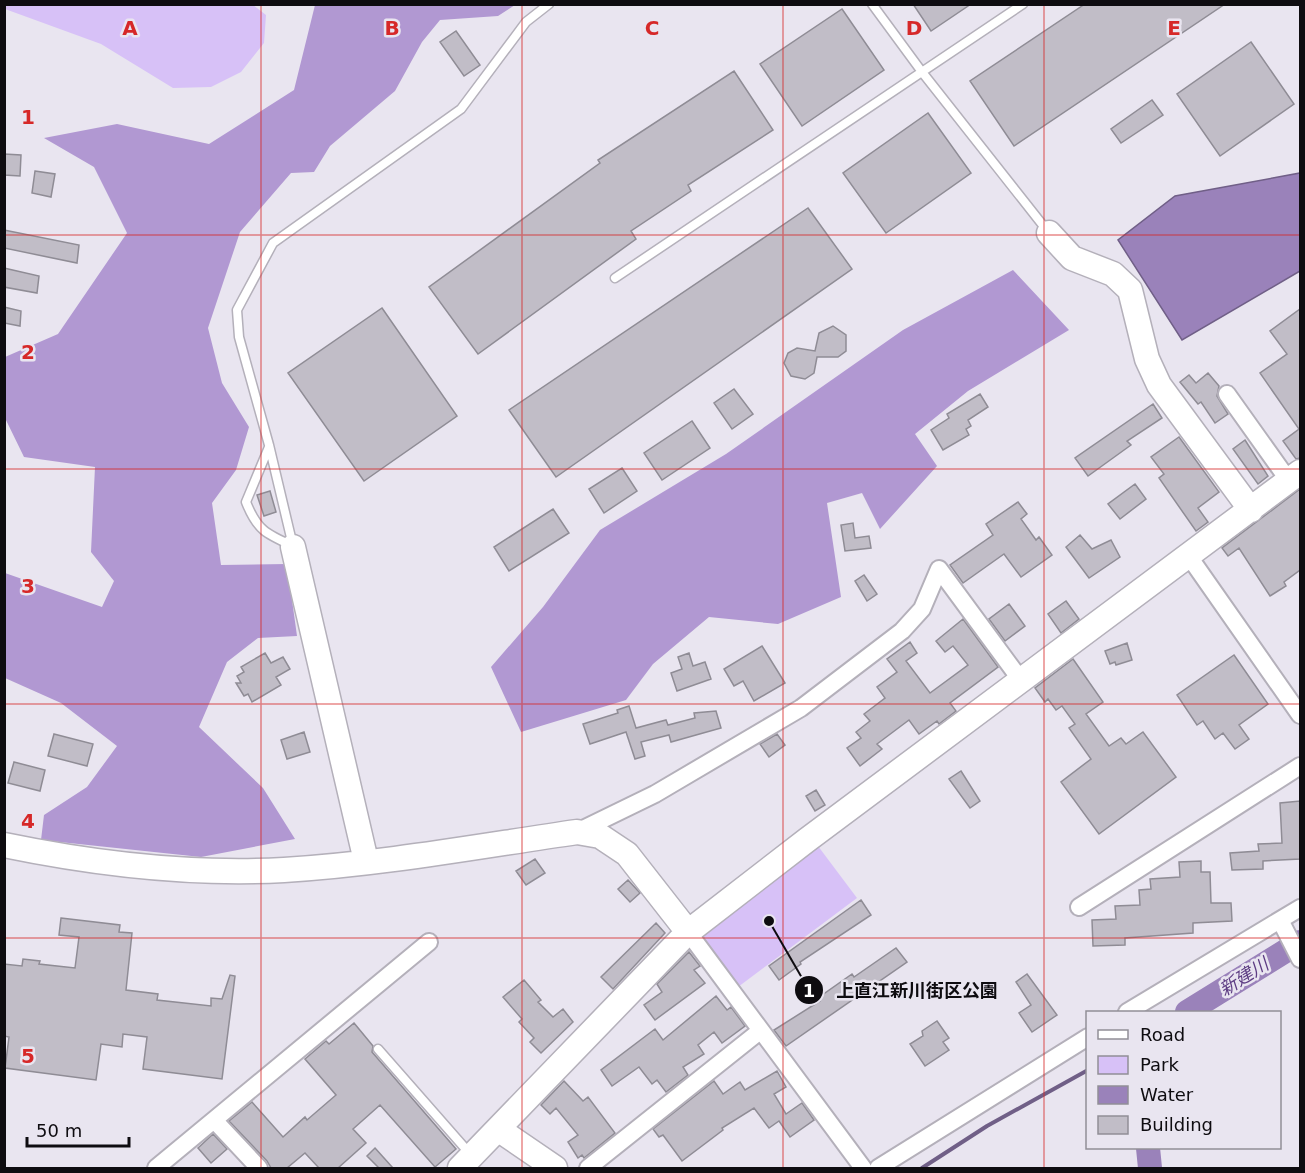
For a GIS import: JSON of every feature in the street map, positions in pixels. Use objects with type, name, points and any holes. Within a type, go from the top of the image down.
[{"type":"street","points":[[1049,233],[1072,258],[1113,274],[1130,290],[1148,359],[1159,385],[1251,510]]},
{"type":"street","points":[[466,1162],[688,932],[1020,679],[1295,476],[1227,394]]},
{"type":"street","points":[[293,547],[366,861]]},
{"type":"street","points":[[1188,555],[1300,715]]},
{"type":"street","points":[[577,832],[655,794],[801,708],[902,631],[922,609],[939,569],[1020,679]]},
{"type":"street","points":[[1079,907],[1300,766]]},
{"type":"street","points":[[4,845],[70,858],[172,870],[284,870],[577,832],[600,836],[627,854],[688,932],[863,1168]]},
{"type":"street","points":[[1129,1011],[1300,908]]},
{"type":"street","points":[[1280,920],[1300,959]]},
{"type":"street","points":[[156,1168],[429,942]]},
{"type":"street","points":[[588,1168],[760,1031]]},
{"type":"street","points":[[878,1168],[1086,1038]]},
{"type":"street","points":[[214,1120],[259,1168]]},
{"type":"street","points":[[498,1129],[555,1168]]},
{"type":"lane","points":[[293,547],[270,445],[239,337],[237,309],[273,243],[461,109],[526,22],[549,4]]},
{"type":"lane","points":[[872,4],[922,72],[1049,233]]},
{"type":"lane","points":[[615,278],[1023,4]]},
{"type":"lane","points":[[270,445],[246,502],[254,523],[269,536],[293,547]]},
{"type":"lane","points":[[378,1049],[466,1162]]},
{"type":"green space","points":[[6,5],[253,5],[266,15],[264,43],[241,72],[211,87],[173,88],[101,44],[5,9]]},
{"type":"green space","points":[[815,842],[857,898],[738,987],[698,934]]},
{"type":"shaded area","points":[[315,5],[515,5],[498,16],[440,20],[422,42],[395,91],[330,146],[314,172],[291,173],[240,232],[208,328],[222,383],[249,427],[236,470],[212,503],[221,565],[287,564],[297,636],[258,638],[227,662],[199,727],[263,788],[295,839],[201,857],[41,840],[44,815],[87,787],[117,746],[61,703],[5,678],[5,573],[102,607],[114,581],[91,552],[95,467],[24,457],[5,418],[5,357],[58,334],[127,233],[94,167],[44,138],[117,124],[209,144],[294,90]]},
{"type":"shaded area","points":[[1013,270],[1069,330],[968,391],[915,434],[937,466],[880,529],[862,493],[827,503],[841,597],[778,624],[709,617],[653,664],[626,700],[521,732],[491,667],[543,607],[600,530],[726,454],[903,330]]},
{"type":"water","points":[[1300,173],[1300,271],[1182,340],[1118,240],[1175,196]]},
{"type":"building","points":[[913,4],[971,4],[931,31]]},
{"type":"building","points":[[1085,4],[1225,4],[1014,146],[970,81]]},
{"type":"building","points":[[842,9],[884,70],[802,126],[760,64]]},
{"type":"building","points":[[456,31],[480,65],[464,76],[440,42]]},
{"type":"building","points":[[1251,42],[1294,104],[1220,156],[1177,94]]},
{"type":"building","points":[[734,71],[773,130],[688,185],[691,191],[631,231],[636,239],[478,354],[429,287],[600,163],[598,160]]},
{"type":"building","points":[[1152,100],[1163,115],[1121,143],[1111,129]]},
{"type":"building","points":[[928,113],[971,173],[886,233],[843,173]]},
{"type":"building","points":[[4,154],[21,155],[20,176],[4,175]]},
{"type":"building","points":[[35,171],[55,174],[51,197],[32,193]]},
{"type":"building","points":[[808,208],[852,269],[556,477],[509,410]]},
{"type":"building","points":[[4,230],[79,245],[77,263],[4,248]]},
{"type":"building","points":[[4,268],[39,276],[37,293],[4,287]]},
{"type":"building","points":[[4,307],[21,311],[20,326],[4,323]]},
{"type":"building","points":[[382,308],[457,416],[364,481],[288,373]]},
{"type":"building","points":[[1300,309],[1300,458],[1296,459],[1283,441],[1299,429],[1260,373],[1287,354],[1270,331]]},
{"type":"building","points":[[833,326],[846,335],[846,351],[838,357],[817,357],[814,373],[805,379],[791,376],[784,363],[788,353],[797,348],[815,351],[819,333]]},
{"type":"building","points":[[1208,373],[1219,386],[1217,396],[1228,414],[1215,423],[1201,402],[1198,404],[1180,382],[1189,375],[1196,383]]},
{"type":"building","points":[[734,389],[753,414],[732,429],[714,403]]},
{"type":"building","points":[[980,394],[988,407],[968,420],[971,426],[966,429],[969,435],[943,450],[931,430],[949,418],[947,414]]},
{"type":"building","points":[[1153,404],[1162,418],[1127,441],[1131,445],[1088,476],[1075,458]]},
{"type":"building","points":[[692,421],[710,448],[662,480],[644,453]]},
{"type":"building","points":[[1179,437],[1219,492],[1198,508],[1208,522],[1196,531],[1159,478],[1164,474],[1151,457]]},
{"type":"building","points":[[1245,440],[1268,476],[1258,484],[1233,449]]},
{"type":"building","points":[[622,468],[637,491],[604,513],[589,489]]},
{"type":"building","points":[[1135,484],[1146,499],[1120,519],[1108,504]]},
{"type":"building","points":[[1300,489],[1300,570],[1284,582],[1286,586],[1270,596],[1239,548],[1228,556],[1222,548]]},
{"type":"building","points":[[270,491],[276,512],[264,516],[257,495]]},
{"type":"building","points":[[1018,502],[1027,514],[1021,519],[1036,540],[1039,537],[1052,555],[1021,577],[1004,554],[963,583],[950,565],[993,535],[986,524]]},
{"type":"building","points":[[553,509],[569,533],[509,571],[494,547]]},
{"type":"building","points":[[853,523],[855,538],[869,536],[871,548],[845,551],[841,525]]},
{"type":"building","points":[[1080,535],[1092,549],[1111,540],[1120,557],[1089,578],[1066,547]]},
{"type":"building","points":[[864,575],[877,594],[867,601],[855,581]]},
{"type":"building","points":[[1066,601],[1079,619],[1061,633],[1048,614]]},
{"type":"building","points":[[1009,604],[1025,626],[1005,641],[989,619]]},
{"type":"building","points":[[963,619],[998,667],[950,703],[956,711],[939,724],[937,721],[919,734],[909,720],[877,744],[882,749],[860,766],[847,748],[861,738],[856,732],[870,721],[864,714],[885,698],[877,687],[897,672],[887,659],[910,642],[917,653],[906,661],[930,693],[968,665],[953,646],[945,652],[936,641]]},
{"type":"building","points":[[1127,643],[1132,660],[1116,665],[1115,662],[1110,664],[1105,651]]},
{"type":"building","points":[[762,646],[785,683],[754,701],[743,681],[734,686],[724,669]]},
{"type":"building","points":[[265,653],[271,663],[283,657],[290,669],[276,677],[281,685],[252,702],[248,694],[244,696],[236,683],[241,683],[237,676],[244,672],[241,667]]},
{"type":"building","points":[[689,653],[693,666],[705,662],[711,679],[677,691],[671,673],[682,669],[678,657]]},
{"type":"building","points":[[1234,655],[1268,704],[1239,725],[1249,739],[1235,749],[1223,733],[1215,739],[1203,721],[1197,725],[1177,695]]},
{"type":"building","points":[[1073,659],[1103,702],[1086,714],[1109,746],[1121,738],[1126,744],[1143,732],[1176,777],[1099,834],[1061,782],[1091,759],[1069,728],[1075,724],[1062,706],[1056,710],[1048,699],[1045,702],[1035,688]]},
{"type":"building","points":[[629,706],[636,728],[666,720],[668,725],[695,718],[694,713],[716,711],[721,728],[671,742],[669,735],[641,742],[645,756],[635,759],[626,732],[590,744],[583,724],[618,713],[617,710]]},
{"type":"building","points":[[304,732],[310,752],[287,759],[281,740]]},
{"type":"building","points":[[54,734],[93,744],[87,766],[48,756]]},
{"type":"building","points":[[777,734],[785,745],[769,757],[760,744]]},
{"type":"building","points":[[14,762],[45,770],[40,791],[8,783]]},
{"type":"building","points":[[961,771],[980,801],[970,808],[949,779]]},
{"type":"building","points":[[816,790],[825,805],[815,811],[806,796]]},
{"type":"building","points":[[1300,801],[1300,859],[1263,861],[1263,869],[1232,870],[1230,853],[1259,851],[1258,844],[1282,843],[1280,803]]},
{"type":"building","points":[[535,859],[545,873],[526,885],[516,871]]},
{"type":"building","points":[[1201,861],[1201,872],[1210,872],[1211,903],[1231,903],[1232,921],[1193,923],[1193,933],[1125,938],[1125,945],[1093,946],[1092,920],[1116,919],[1115,906],[1140,905],[1139,890],[1151,889],[1150,879],[1180,877],[1179,862]]},
{"type":"building","points":[[628,880],[640,893],[630,902],[618,889]]},
{"type":"building","points":[[861,900],[871,915],[800,962],[801,964],[779,980],[769,966]]},
{"type":"building","points":[[61,918],[120,925],[119,932],[132,933],[126,990],[158,994],[157,1000],[211,1006],[211,998],[222,999],[230,975],[235,976],[222,1079],[143,1069],[147,1037],[123,1034],[122,1047],[101,1044],[96,1080],[5,1068],[9,1037],[4,1036],[4,964],[22,966],[23,959],[40,961],[39,964],[75,968],[79,937],[59,935]]},
{"type":"building","points":[[656,923],[665,933],[613,989],[601,977]]},
{"type":"building","points":[[896,948],[907,962],[786,1046],[774,1030],[820,1001],[818,998],[852,974],[854,977]]},
{"type":"building","points":[[689,952],[700,966],[694,970],[705,983],[655,1020],[644,1005],[662,992],[657,984]]},
{"type":"building","points":[[1027,974],[1057,1015],[1032,1032],[1019,1013],[1031,1005],[1016,982]]},
{"type":"building","points":[[524,980],[541,1000],[538,1002],[553,1017],[563,1009],[573,1022],[541,1053],[530,1042],[534,1038],[519,1022],[522,1019],[503,997]]},
{"type":"building","points":[[716,996],[727,1010],[731,1007],[745,1026],[722,1043],[714,1032],[698,1045],[704,1054],[683,1067],[688,1075],[666,1092],[657,1080],[652,1084],[639,1067],[612,1086],[601,1070],[655,1029],[663,1040]]},
{"type":"building","points":[[937,1021],[949,1038],[943,1042],[949,1050],[925,1066],[910,1044],[923,1036],[922,1031]]},
{"type":"building","points":[[354,1023],[373,1046],[372,1052],[456,1149],[435,1167],[380,1105],[353,1129],[366,1143],[338,1168],[319,1168],[305,1153],[287,1168],[271,1168],[229,1121],[252,1102],[283,1137],[305,1117],[307,1120],[336,1095],[305,1059],[326,1041],[329,1044]]},
{"type":"building","points":[[777,1071],[786,1087],[774,1094],[786,1114],[802,1103],[814,1120],[790,1137],[779,1121],[769,1128],[754,1108],[722,1128],[723,1130],[682,1161],[663,1135],[659,1137],[653,1129],[714,1081],[723,1094],[740,1082],[745,1090]]},
{"type":"building","points":[[564,1081],[583,1101],[588,1097],[615,1133],[584,1158],[582,1155],[578,1158],[568,1142],[578,1135],[556,1108],[550,1114],[541,1105]]},
{"type":"building","points":[[213,1134],[227,1149],[211,1163],[198,1148]]},
{"type":"building","points":[[375,1148],[393,1168],[379,1168],[367,1156]]},
{"type":"waterway","name":"新建川","points":[[1189,1011],[1300,942]]},
{"type":"waterway","points":[[922,1168],[987,1126],[1086,1071]]},
{"type":"waterway","name":"新建川","points":[[1148,1149],[1150,1168]]},
{"type":"place","name":"上直江新川街区公園","points":[[769,921]]}]
